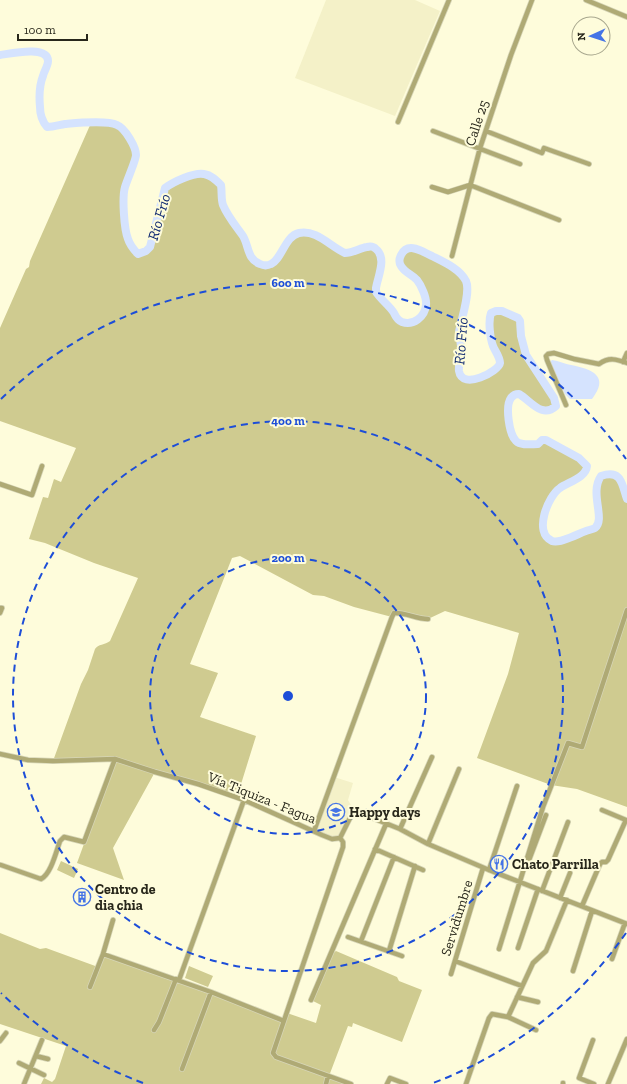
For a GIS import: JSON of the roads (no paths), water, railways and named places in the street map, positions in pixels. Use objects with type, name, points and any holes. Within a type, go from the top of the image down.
[{"type":"street","points":[[398,122],[449,0]]},
{"type":"street","name":"Calle 25","points":[[452,256],[480,148],[532,0]]},
{"type":"street","points":[[586,0],[627,17]]},
{"type":"street","points":[[433,131],[520,164]]},
{"type":"street","points":[[486,131],[542,153],[544,148],[589,164]]},
{"type":"street","points":[[432,187],[448,192],[470,185],[559,220]]},
{"type":"street","points":[[566,405],[547,360],[546,356],[548,354],[554,353],[599,364],[605,360],[615,358],[625,363],[627,353]]},
{"type":"street","points":[[0,484],[32,495],[42,466]]},
{"type":"street","points":[[0,608],[2,608],[0,613]]},
{"type":"street","points":[[499,949],[543,807],[568,743],[582,747],[627,610]]},
{"type":"street","points":[[314,832],[394,613],[428,619]]},
{"type":"street","name":"Vía Tiquiza - Fagua","points":[[0,754],[28,760],[53,761],[115,759],[198,784],[244,800],[314,832],[332,839],[340,838]]},
{"type":"street","points":[[400,829],[432,757]]},
{"type":"street","points":[[1,865],[41,878],[48,872],[60,841],[64,837],[84,842],[115,759]]},
{"type":"street","points":[[428,844],[459,769]]},
{"type":"street","points":[[489,870],[518,786]]},
{"type":"street","points":[[154,1030],[177,980],[244,800]]},
{"type":"street","points":[[582,906],[600,864],[608,860],[626,820],[602,810]]},
{"type":"street","points":[[351,1084],[276,1057],[273,1053],[343,847],[343,842],[340,838],[350,818],[356,813],[360,813],[400,829],[428,844],[483,868],[626,923],[612,959]]},
{"type":"street","points":[[520,882],[546,815]]},
{"type":"street","points":[[518,948],[568,822]]},
{"type":"street","points":[[311,1000],[386,824]]},
{"type":"street","points":[[375,849],[423,870]]},
{"type":"street","points":[[361,942],[394,857]]},
{"type":"street","points":[[389,951],[415,866]]},
{"type":"street","name":"Servidumbre","points":[[451,974],[483,868]]},
{"type":"street","points":[[560,898],[570,872]]},
{"type":"street","points":[[508,1017],[533,964],[546,950],[567,900]]},
{"type":"street","points":[[573,971],[592,911]]},
{"type":"street","points":[[90,987],[103,954],[113,920]]},
{"type":"street","points":[[348,937],[402,956]]},
{"type":"street","points":[[103,954],[211,992],[284,1022]]},
{"type":"street","points":[[455,961],[522,986]]},
{"type":"street","points":[[182,1068],[211,992]]},
{"type":"street","points":[[517,996],[538,1002]]},
{"type":"street","points":[[466,1084],[489,1018],[492,1014],[508,1017],[536,1030]]},
{"type":"street","points":[[0,1041],[6,1033]]},
{"type":"street","points":[[608,1084],[627,1039]]},
{"type":"street","points":[[24,1084],[42,1040]]},
{"type":"street","points":[[593,1040],[579,1078],[594,1084]]},
{"type":"street","points":[[36,1056],[48,1060]]},
{"type":"street","points":[[19,1062],[44,1075]]},
{"type":"street","points":[[326,1084],[328,1076]]},
{"type":"street","points":[[387,1084],[390,1078],[393,1078],[406,1084]]},
{"type":"water","points":[[552,360],[592,371],[599,379],[599,385],[592,399],[570,399],[565,394],[550,362]]},
{"type":"waterway","name":"Río Frío","points":[[0,55],[19,52],[35,52],[42,53],[46,56],[48,63],[41,84],[39,99],[41,115],[47,127],[92,122],[112,123],[120,127],[130,138],[136,155],[124,192],[125,221],[129,241],[138,254],[146,251],[150,247],[165,188],[184,178],[195,174],[200,174],[211,177],[221,185],[223,205],[243,236],[250,256],[261,265],[266,266],[271,264],[278,257],[290,238],[294,235],[305,232],[323,239],[345,253],[372,246],[375,248],[381,257],[380,273],[376,292],[402,322],[410,323],[418,320],[421,317],[426,305],[425,295],[419,282],[400,265],[400,258],[404,251],[412,248],[420,250],[456,269],[466,281],[467,286],[467,299],[459,332],[461,345],[459,371],[462,377],[467,379],[480,378],[494,370],[500,363],[491,339],[491,313],[502,311],[518,318],[520,321],[521,336],[526,355],[554,398],[556,406],[551,410],[541,410],[519,394],[516,394],[511,398],[508,407],[511,432],[518,443],[538,444],[542,440],[546,440],[579,458],[587,466],[586,470],[580,477],[555,492],[544,514],[543,523],[546,537],[554,542],[565,540],[595,528],[598,524],[599,518],[597,490],[601,476],[608,474],[617,477],[622,484],[627,499]]},
{"type":"place","name":"Happy days","points":[[336,812]]},
{"type":"place","name":"Chato Parrilla","points":[[499,864]]},
{"type":"place","name":"Centro de dia chia","points":[[82,897]]}]
